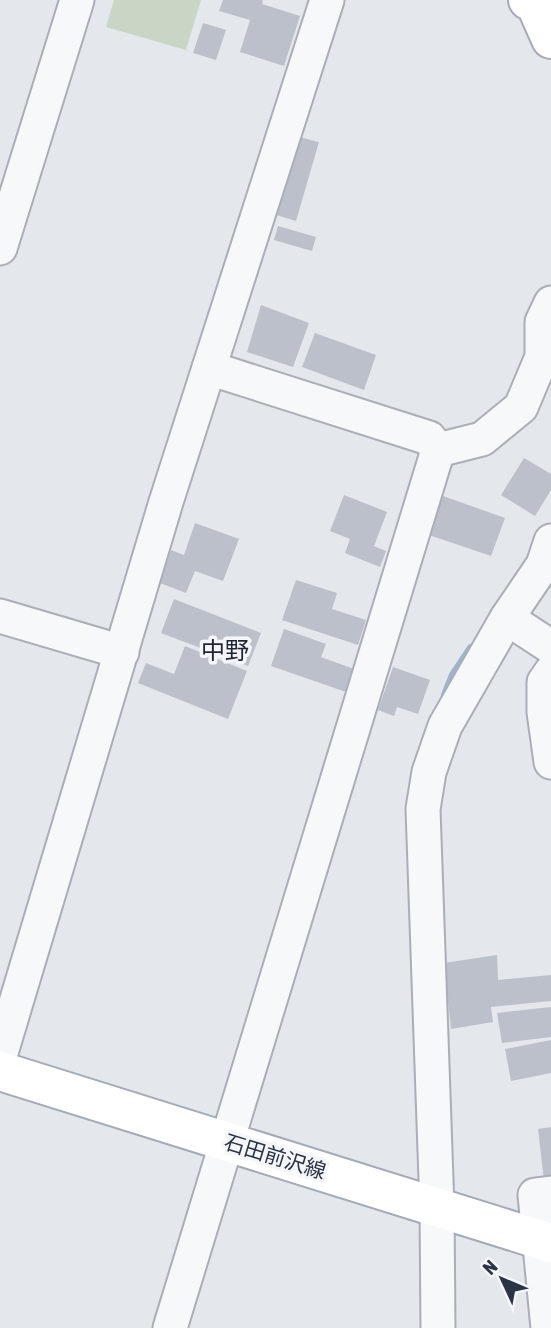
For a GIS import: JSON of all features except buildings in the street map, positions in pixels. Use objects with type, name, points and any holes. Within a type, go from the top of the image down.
[{"type":"main road","points":[[538,3],[551,39]]},
{"type":"main road","name":"石田前沢線","points":[[0,1071],[544,1241]]},
{"type":"street","points":[[0,248],[77,0]]},
{"type":"street","points":[[0,1056],[166,502],[327,0]]},
{"type":"street","points":[[438,450],[482,439],[521,407],[543,375],[542,322],[551,303]]},
{"type":"street","points":[[209,368],[429,438],[438,450]]},
{"type":"street","points":[[170,1328],[438,450]]},
{"type":"street","points":[[438,1328],[437,1208],[423,809],[429,772],[445,726],[508,618],[543,565],[551,541]]},
{"type":"street","points":[[0,616],[122,652]]},
{"type":"street","points":[[508,618],[551,648]]},
{"type":"street","points":[[551,672],[544,682],[544,712],[551,762]]},
{"type":"street","points":[[548,1328],[544,1241],[535,1195],[551,1193]]},
{"type":"green space","points":[[114,0],[201,0],[186,50],[106,27]]},
{"type":"waterway","points":[[445,695],[453,675],[471,648]]},
{"type":"district","name":"中野","points":[[225,651]]}]
